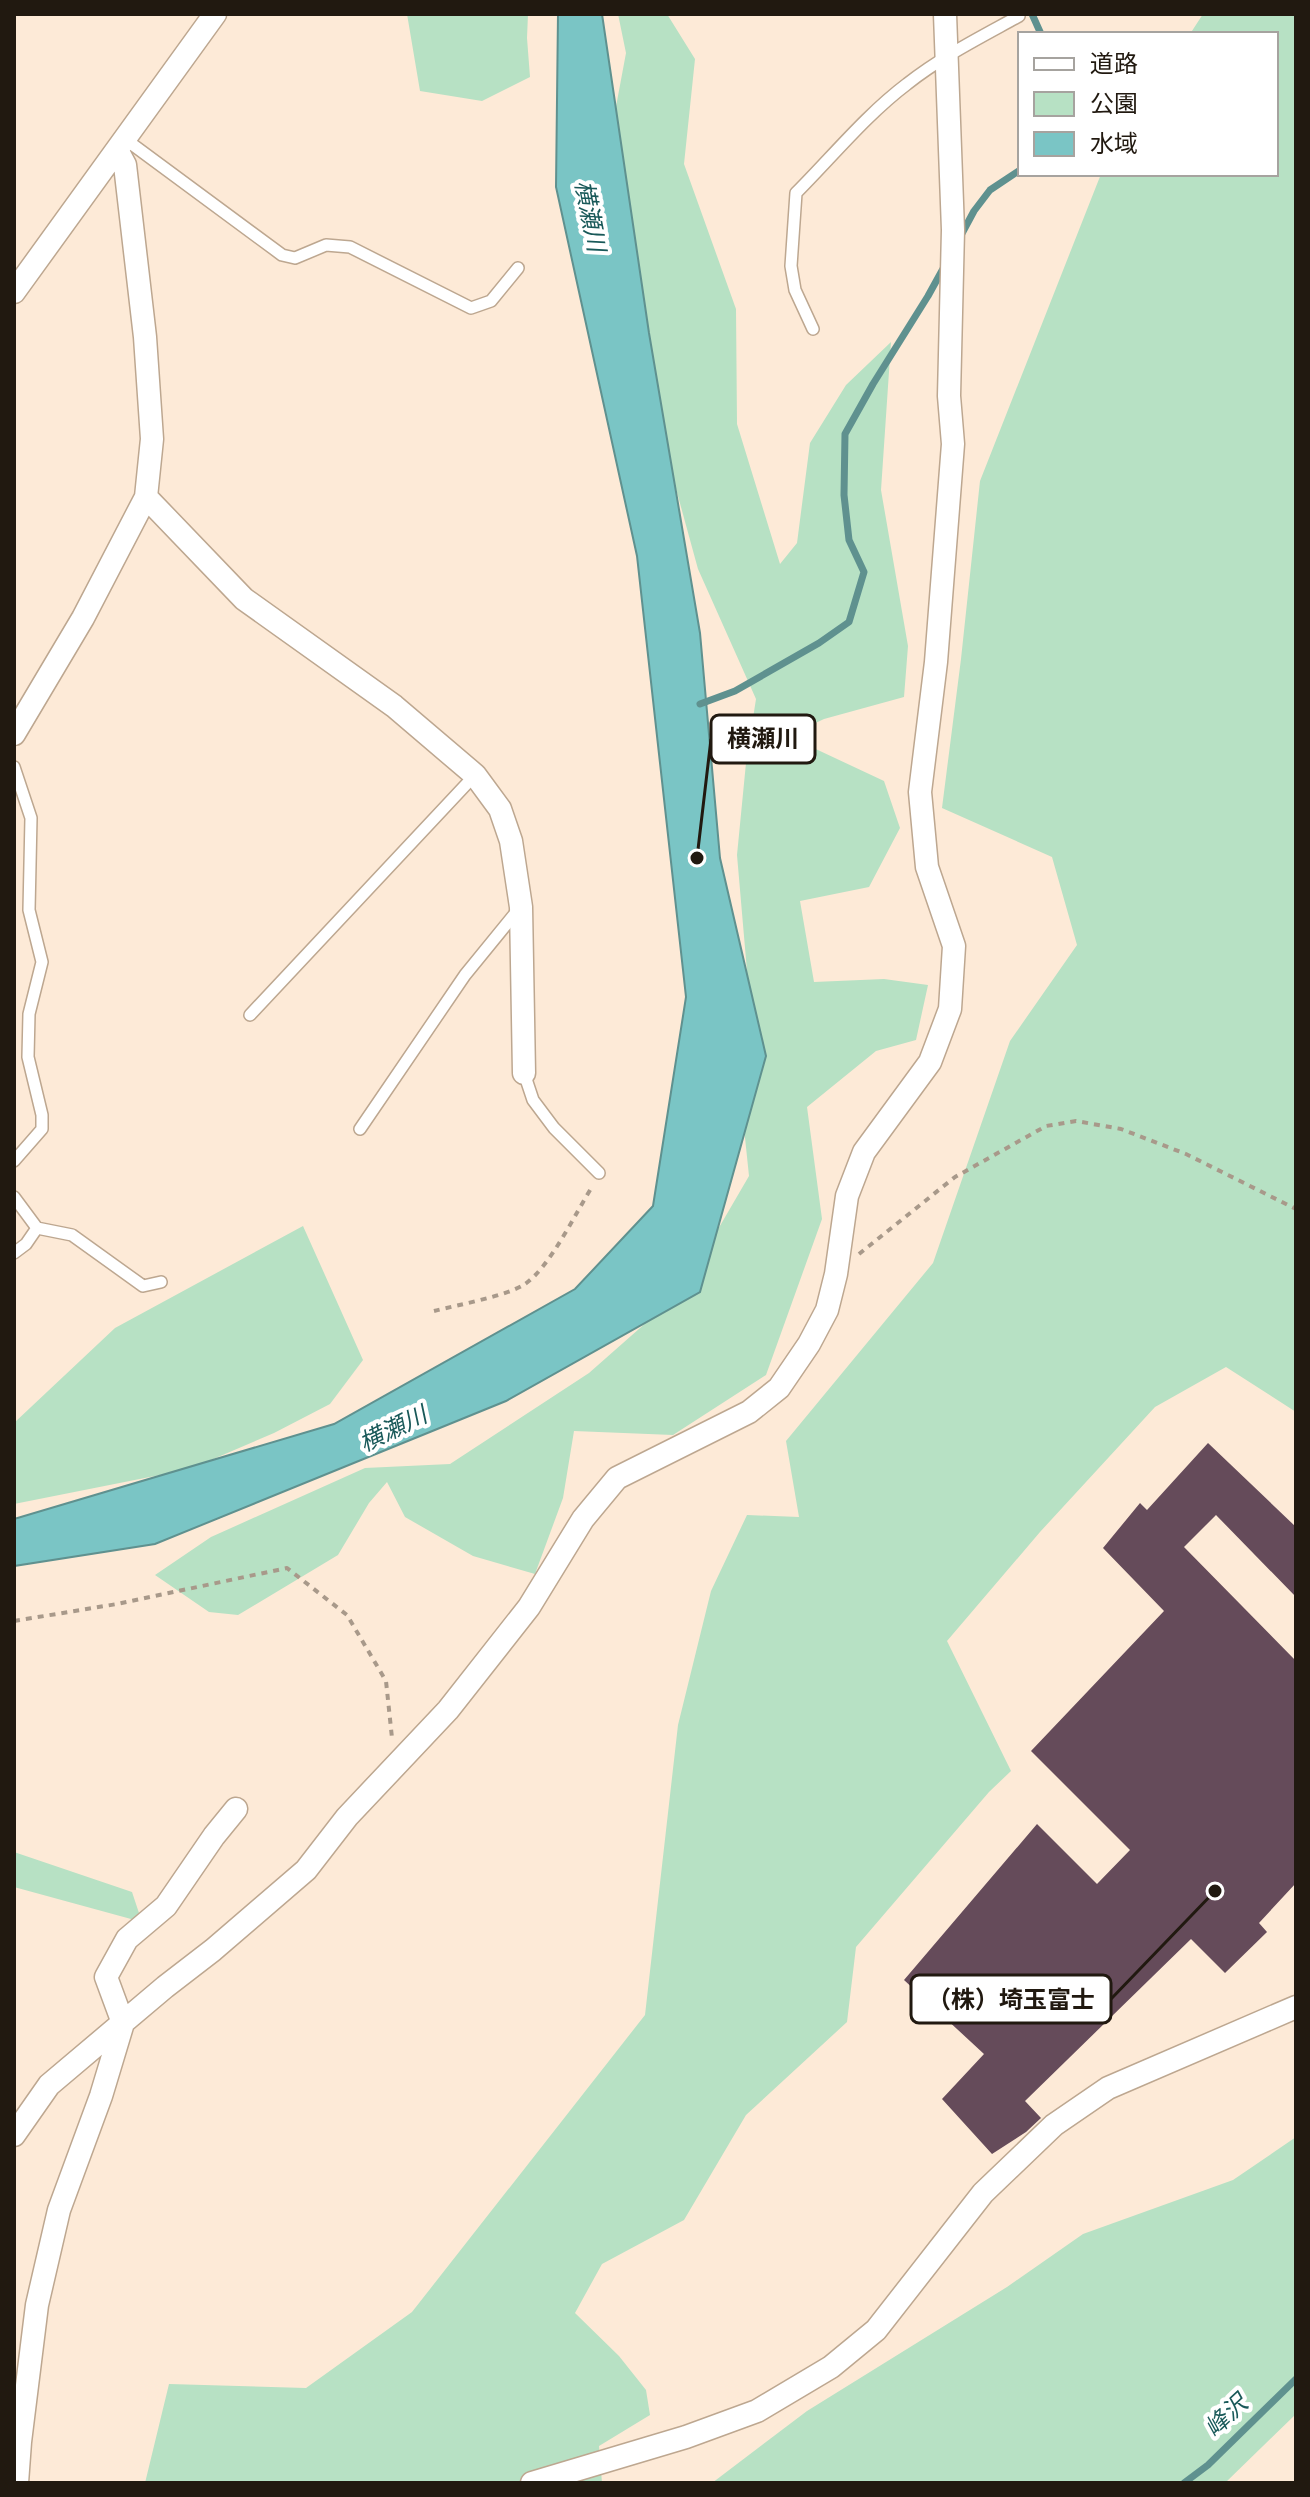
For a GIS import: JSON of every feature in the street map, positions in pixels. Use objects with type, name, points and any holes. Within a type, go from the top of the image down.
[{"type":"street","points":[[14,292],[215,14]]},
{"type":"street","points":[[14,2135],[49,2085],[306,1870],[347,1817],[448,1710],[529,1607],[583,1519],[617,1478],[749,1412],[779,1388],[809,1344],[827,1310],[836,1274],[847,1196],[864,1152],[930,1062],[950,1009],[954,946],[927,867],[920,792],[936,662],[953,444],[949,396],[953,230],[945,14]]},
{"type":"street","points":[[14,734],[83,618],[146,497],[152,439],[145,337],[121,145]]},
{"type":"street","points":[[146,497],[244,599],[394,706],[475,775],[500,809],[511,841],[521,907],[524,1073]]},
{"type":"street","points":[[17,2483],[37,2305],[59,2210],[101,2096],[123,2023],[106,1977],[127,1939],[166,1906],[236,1809]]},
{"type":"street","points":[[532,2483],[686,2437],[757,2411],[831,2367],[876,2330],[983,2193],[1054,2125],[1108,2088],[1296,2007]]},
{"type":"lane","points":[[813,329],[795,290],[791,266],[796,193],[906,84],[946,56],[1019,16]]},
{"type":"lane","points":[[121,145],[282,255],[295,258],[326,245],[350,247],[471,308],[491,301],[518,268]]},
{"type":"lane","points":[[14,767],[31,818],[29,910],[42,962],[29,1014],[28,1057],[42,1115],[42,1129],[14,1161]]},
{"type":"lane","points":[[250,1015],[475,775]]},
{"type":"lane","points":[[360,1129],[465,975],[521,907]]},
{"type":"lane","points":[[524,1073],[533,1100],[554,1128],[599,1173]]},
{"type":"lane","points":[[14,1197],[37,1228],[72,1235],[143,1286],[161,1282]]},
{"type":"lane","points":[[14,1253],[26,1244],[37,1228]]},
{"type":"path","points":[[836,1274],[955,1177],[1046,1126],[1076,1121],[1121,1129],[1186,1154],[1296,1209]]},
{"type":"path","points":[[434,1311],[524,1285],[546,1263],[599,1173]]},
{"type":"path","points":[[14,1621],[117,1604],[287,1568],[347,1615],[386,1681],[394,1765]]},
{"type":"green space","points":[[407,14],[528,14],[530,77],[482,101],[420,91]]},
{"type":"green space","points":[[618,14],[667,14],[695,59],[684,164],[736,309],[737,424],[780,564],[797,543],[810,443],[846,385],[891,342],[881,490],[908,646],[904,697],[824,719],[788,736],[884,781],[900,828],[869,887],[800,901],[814,982],[884,979],[928,985],[916,1040],[876,1051],[807,1107],[822,1219],[766,1375],[673,1435],[574,1431],[563,1498],[535,1574],[473,1556],[405,1517],[387,1482],[369,1503],[338,1555],[238,1615],[209,1612],[155,1575],[211,1537],[365,1468],[450,1464],[589,1373],[682,1291],[749,1176],[739,1080],[747,971],[737,855],[756,699],[698,569],[633,332],[601,187],[626,53]]},
{"type":"green space","points":[[1203,14],[1296,14],[1296,1412],[1226,1367],[1155,1407],[1040,1532],[947,1641],[1011,1771],[989,1792],[856,1947],[847,2022],[746,2115],[684,2220],[602,2264],[575,2313],[619,2356],[646,2390],[650,2415],[599,2446],[602,2483],[145,2483],[169,2384],[306,2388],[412,2312],[645,2015],[678,1725],[711,1591],[747,1515],[799,1517],[786,1441],[933,1263],[1010,1041],[1077,945],[1052,857],[942,808],[980,481],[1100,176],[1278,176],[1278,32],[1191,32]]},
{"type":"green space","points":[[303,1226],[363,1360],[330,1404],[274,1433],[190,1469],[14,1504],[14,1423],[115,1328]]},
{"type":"green space","points":[[14,1852],[132,1892],[142,1922],[14,1887]]},
{"type":"green space","points":[[1296,2137],[1296,2414],[1225,2483],[712,2483],[807,2411],[1007,2287],[1083,2234],[1233,2180]]},
{"type":"water","points":[[558,14],[602,14],[649,333],[700,633],[720,858],[766,1056],[700,1292],[506,1401],[155,1544],[14,1566],[14,1519],[334,1424],[575,1289],[653,1206],[686,997],[637,556],[556,187]]},
{"type":"building","points":[[1208,1443],[1296,1527],[1296,1597],[1216,1515],[1184,1547],[1296,1661],[1296,1883],[1259,1923],[1267,1932],[1225,1973],[1191,1939],[1025,2101],[1041,2118],[1026,2132],[992,2154],[942,2099],[984,2054],[904,1980],[1037,1824],[1097,1884],[1130,1850],[1031,1751],[1164,1611],[1103,1548],[1140,1503],[1147,1510]]},
{"type":"waterway","points":[[1032,14],[1040,32]]},
{"type":"waterway","points":[[959,239],[990,190],[1018,171]]},
{"type":"waterway","points":[[700,704],[735,691],[819,643],[849,622],[864,572],[849,540],[844,495],[845,434],[944,267]]},
{"type":"waterway","name":"峰沢","points":[[1184,2483],[1208,2465],[1296,2379]]},
{"type":"place","name":"横瀬川","points":[[697,858]]},
{"type":"place","name":"（株）埼玉富士","points":[[1215,1891]]}]
